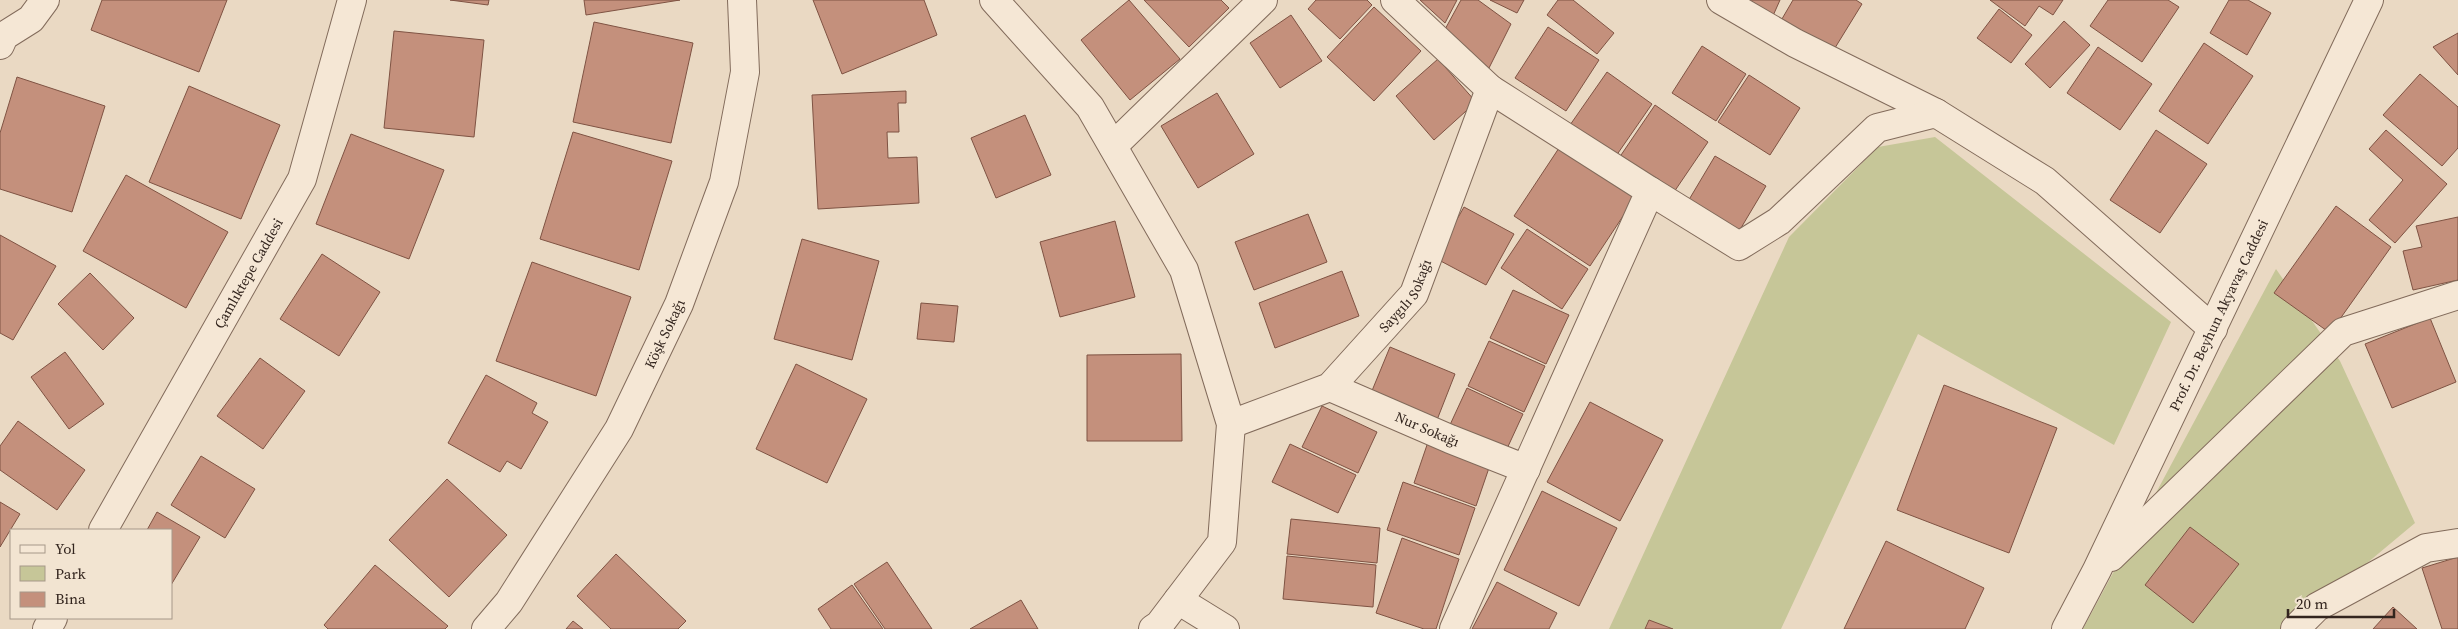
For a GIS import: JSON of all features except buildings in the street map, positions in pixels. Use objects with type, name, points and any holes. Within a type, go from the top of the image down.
[{"type":"street","points":[[1,38],[31,19],[45,0]]},
{"type":"street","name":"Çamlıktepe Caddesi","points":[[104,529],[302,179],[352,0]]},
{"type":"street","name":"Köşk Sokağı","points":[[486,629],[509,602],[618,429],[679,304],[724,182],[745,72],[742,0]]},
{"type":"street","points":[[994,0],[1090,107],[1184,270],[1231,424],[1222,542],[1159,625],[1153,629]]},
{"type":"street","points":[[1113,146],[1263,0]]},
{"type":"street","points":[[1395,0],[1490,89],[1739,246],[1779,221],[1877,128],[1936,113]]},
{"type":"street","points":[[1721,0],[1795,43],[1936,113],[2045,181],[2213,329]]},
{"type":"street","name":"Prof. Dr. Beyhun Akyavaş Caddesi","points":[[2066,629],[2097,570],[2369,0]]},
{"type":"street","name":"Saygılı Sokağı","points":[[1231,424],[1330,387],[1414,294],[1490,89]]},
{"type":"street","points":[[1454,629],[1650,191]]},
{"type":"street","points":[[2097,570],[2343,332],[2458,295]]},
{"type":"street","name":"Nur Sokağı","points":[[1330,387],[1450,439],[1526,469]]},
{"type":"street","points":[[2294,629],[2317,607],[2426,548],[2458,543]]},
{"type":"street","points":[[1178,600],[1224,629]]},
{"type":"green space","points":[[1935,137],[2171,322],[2114,445],[1918,334],[1781,629],[1609,629],[1789,237],[1878,147]]},
{"type":"green space","points":[[2276,269],[2340,361],[2415,523],[2288,629],[2083,629]]}]
